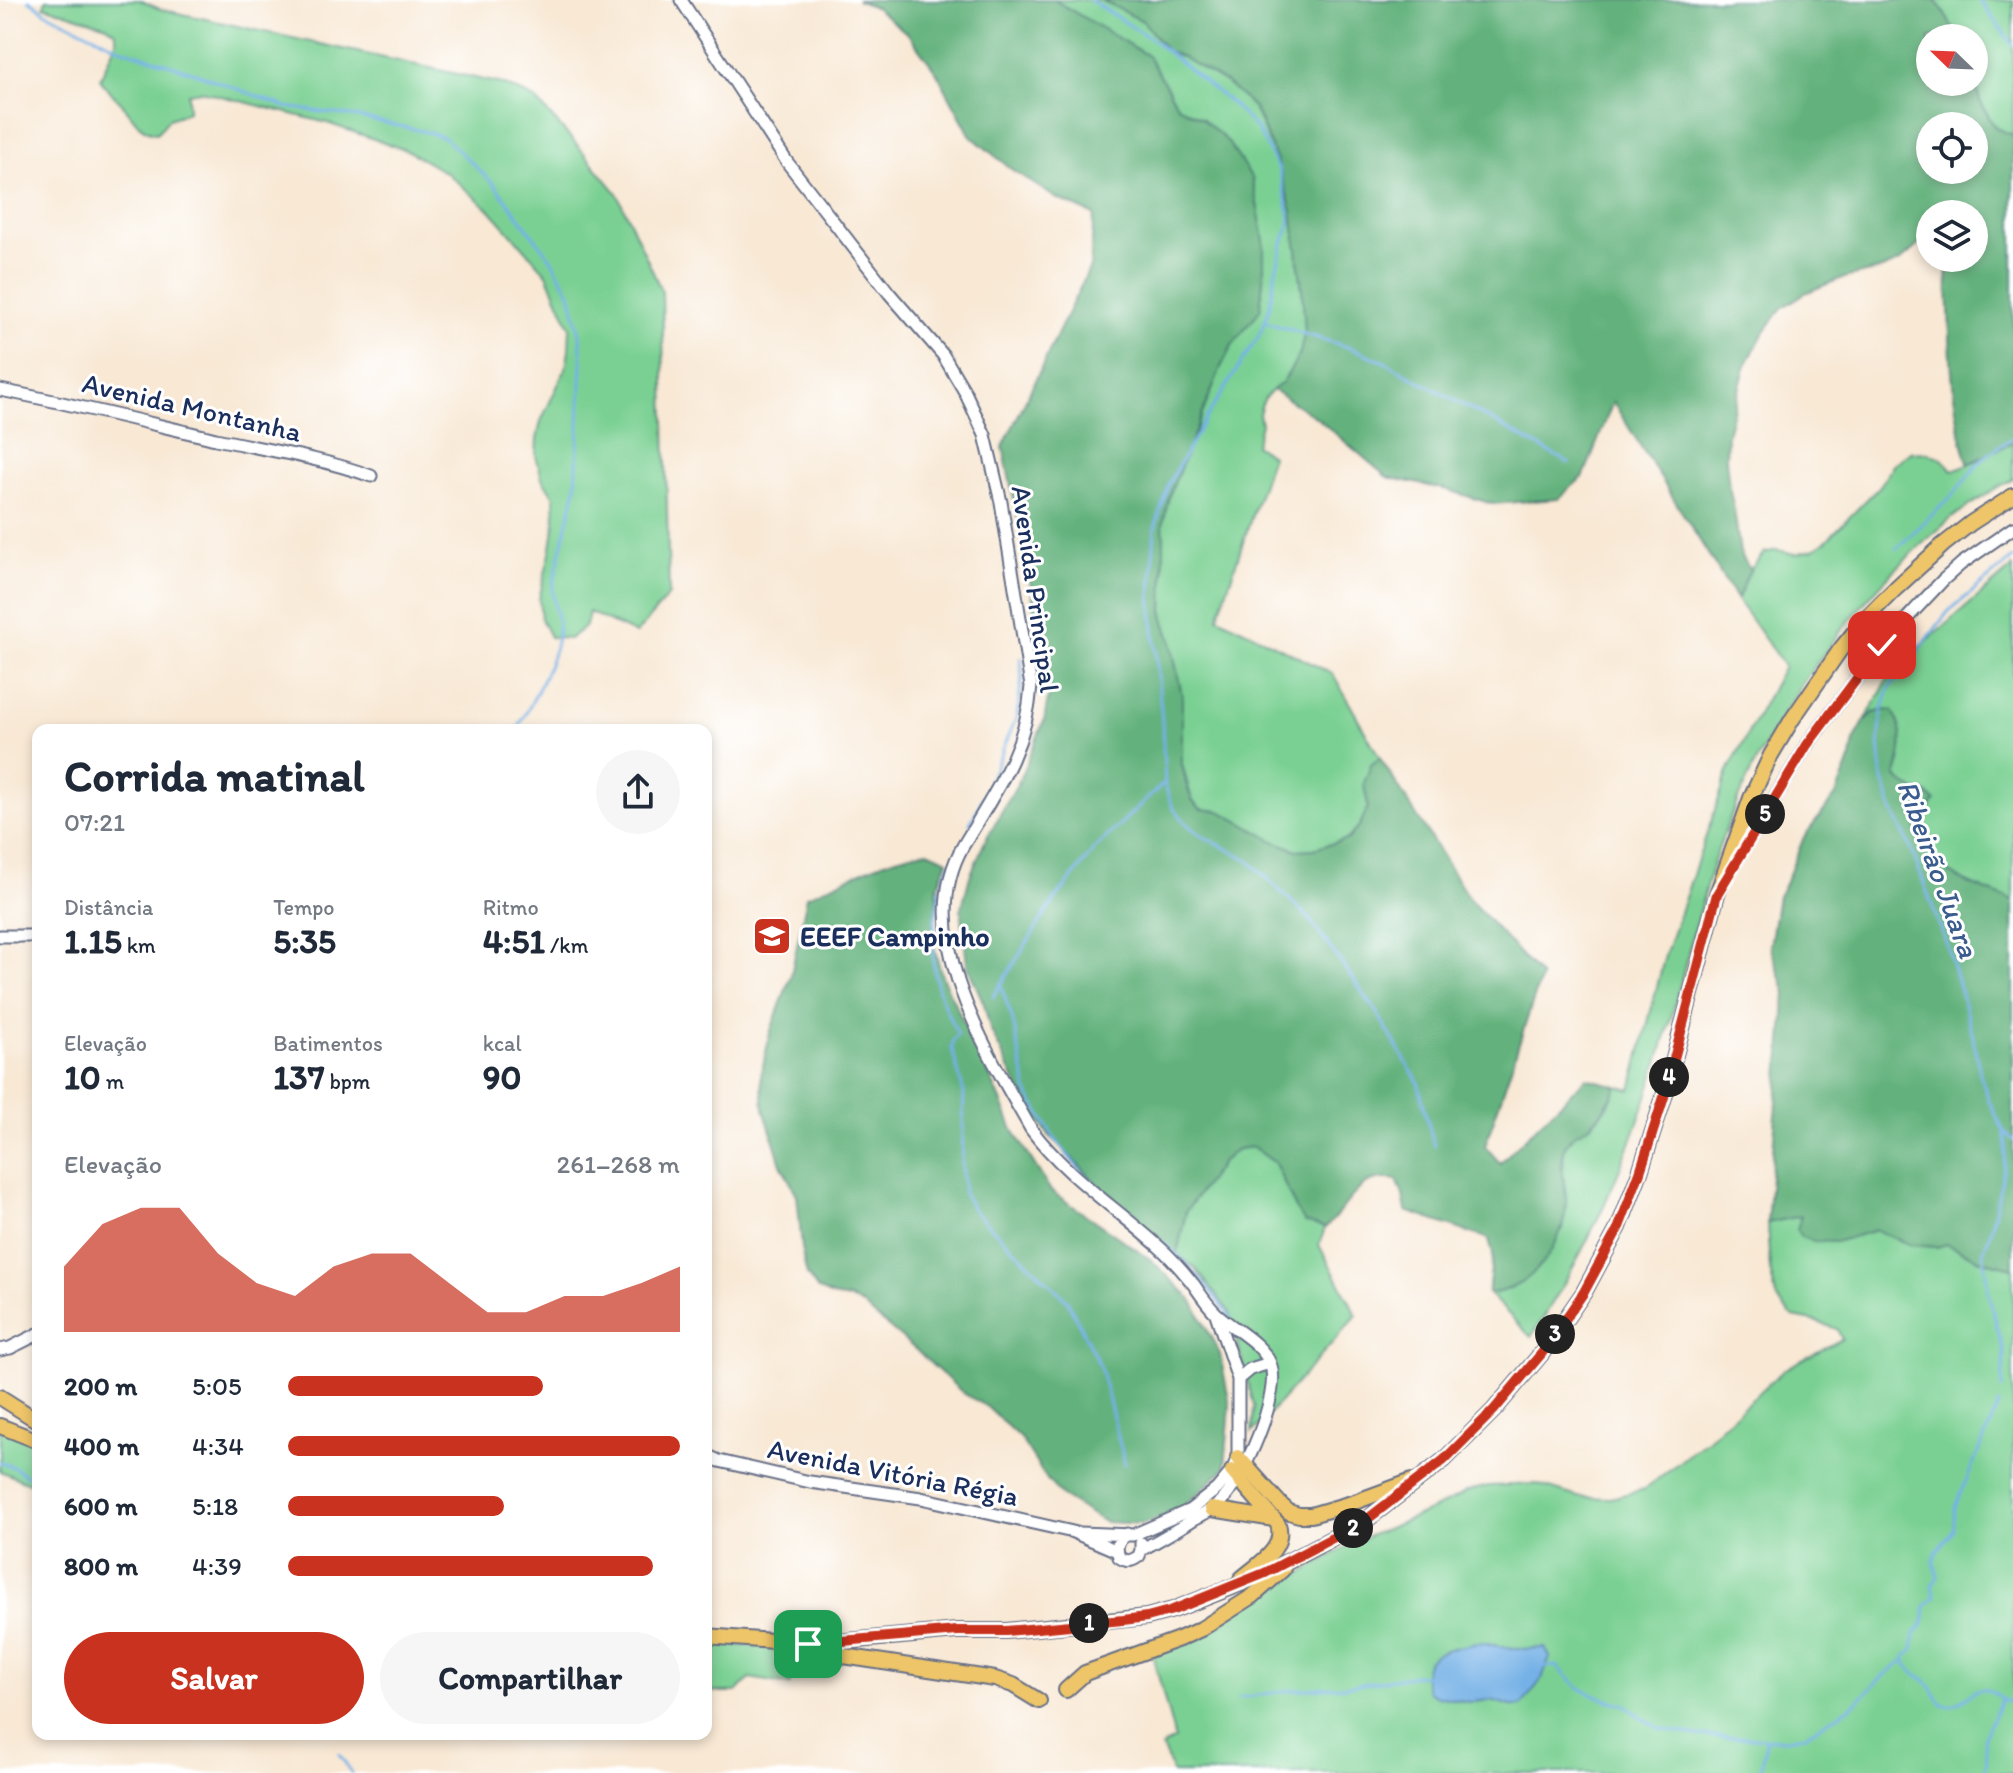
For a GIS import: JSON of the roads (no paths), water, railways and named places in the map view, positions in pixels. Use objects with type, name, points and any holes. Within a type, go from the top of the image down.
[{"type":"main road","points":[[712,1636],[815,1644],[957,1631],[1006,1631],[1147,1617],[1232,1587],[1365,1521],[1444,1460],[1494,1410],[1542,1353],[1584,1292],[1619,1227],[1664,1097],[1717,894],[1751,798],[1771,755],[1840,650],[1865,619],[1943,545],[2013,496]]},
{"type":"main road","points":[[0,1397],[32,1418]]},
{"type":"main road","points":[[0,1408],[32,1420]]},
{"type":"main road","points":[[0,1426],[32,1439]]},
{"type":"main road","points":[[1239,1468],[1289,1512],[1299,1515],[1311,1515],[1352,1503],[1423,1477]]},
{"type":"main road","points":[[1232,1587],[1273,1551],[1280,1541],[1281,1532],[1239,1468]]},
{"type":"main road","points":[[1212,1509],[1274,1519]]},
{"type":"main road","points":[[1066,1690],[1085,1673],[1179,1639],[1212,1622],[1253,1596],[1289,1561]]},
{"type":"main road","points":[[815,1644],[837,1655],[995,1679],[1013,1685],[1039,1701]]},
{"type":"street","name":"Avenida Principal","points":[[681,0],[787,162],[889,293],[943,355],[985,435],[1001,502],[1031,686],[1030,706],[1009,770],[961,850],[949,884],[948,942],[956,978],[991,1058],[1039,1139],[1075,1178],[1156,1244],[1184,1272],[1216,1313],[1244,1333],[1270,1363]]},
{"type":"street","name":"Avenida Montanha","points":[[0,390],[339,465],[371,476]]},
{"type":"street","points":[[1717,894],[1807,745],[1882,645],[1943,580],[2013,528]]},
{"type":"street","points":[[0,936],[32,936]]},
{"type":"street","name":"Avenida Principal","points":[[1216,1313],[1238,1379],[1239,1468]]},
{"type":"street","points":[[0,1350],[32,1337]]},
{"type":"street","points":[[1141,1550],[1224,1499],[1270,1399],[1273,1385],[1270,1363],[1250,1369],[1238,1379]]},
{"type":"street","name":"Avenida Vitória Régia","points":[[712,1458],[810,1482],[921,1498],[1073,1532],[1130,1534]]},
{"type":"street","points":[[1130,1534],[1138,1538],[1141,1550],[1139,1556],[1129,1561],[1119,1557],[1118,1541],[1130,1534],[1190,1510],[1239,1468]]},
{"type":"street","name":"Avenida Vitória Régia","points":[[1073,1532],[1117,1551]]},
{"type":"water","points":[[1478,1643],[1520,1649],[1545,1648],[1550,1657],[1542,1679],[1521,1706],[1492,1700],[1470,1702],[1437,1696],[1428,1691],[1425,1677],[1430,1659],[1446,1650]]},
{"type":"waterway","points":[[29,0],[47,13],[117,47],[286,107],[358,117],[445,138],[494,184],[551,259],[570,293],[580,335],[582,362],[576,488],[553,585],[558,624],[553,654],[520,724]]},
{"type":"waterway","points":[[1090,0],[1153,40],[1233,105],[1257,129],[1279,169],[1290,218],[1261,332],[1169,483],[1155,528],[1151,596],[1165,786],[1173,808],[1188,825],[1204,837],[1247,859],[1308,917],[1376,1011],[1418,1082],[1434,1146]]},
{"type":"waterway","name":"Ribeirão Juara","points":[[1979,0],[2013,45]]},
{"type":"waterway","points":[[1265,322],[1351,348],[1385,362],[1569,463]]},
{"type":"waterway","name":"Ribeirão Juara","points":[[1896,549],[1953,495],[1977,465],[2013,437]]},
{"type":"waterway","name":"Ribeirão Juara","points":[[2002,1389],[2004,1353],[1989,1295],[1983,1253],[2004,1168],[2004,1131],[1980,1074],[1972,1033],[1948,949],[1911,848],[1893,812],[1882,776],[1879,743],[1882,711],[1889,689],[1948,612],[2013,558]]},
{"type":"waterway","points":[[970,824],[1017,716],[1021,658]]},
{"type":"waterway","points":[[993,997],[1049,908],[1096,847],[1165,782]]},
{"type":"waterway","points":[[951,863],[938,903],[933,933],[933,962],[941,998],[958,1034],[952,1049],[964,1093],[964,1195],[975,1212],[1067,1300],[1100,1366],[1125,1464]]},
{"type":"waterway","points":[[1000,984],[1012,1017],[1028,1094],[1055,1139],[1099,1189]]},
{"type":"waterway","name":"Ribeirão Juara","points":[[2004,1131],[2013,1140]]},
{"type":"waterway","points":[[1157,1238],[1187,1265],[1230,1317]]},
{"type":"waterway","points":[[1544,1667],[1557,1666],[1579,1688],[1624,1704],[1659,1728],[1698,1736],[1786,1739],[1804,1736],[1852,1706],[1913,1651],[1915,1633],[1925,1618],[1925,1607],[1935,1597],[1932,1586],[1938,1576],[1933,1561],[1954,1529],[1954,1509],[1999,1404]]},
{"type":"waterway","points":[[0,1462],[26,1476]]},
{"type":"waterway","name":"Ribeirão Juara","points":[[1905,1660],[1913,1672],[1930,1686],[1938,1700],[1946,1705],[1958,1703],[1982,1689],[2013,1703]]},
{"type":"waterway","points":[[1239,1698],[1425,1676]]},
{"type":"waterway","points":[[1983,1773],[1987,1761],[1984,1737],[2001,1700]]},
{"type":"waterway","points":[[1760,1773],[1767,1738]]},
{"type":"waterway","points":[[339,1754],[352,1773]]},
{"type":"place","name":"EEEF Campinho","points":[[772,936]]}]
